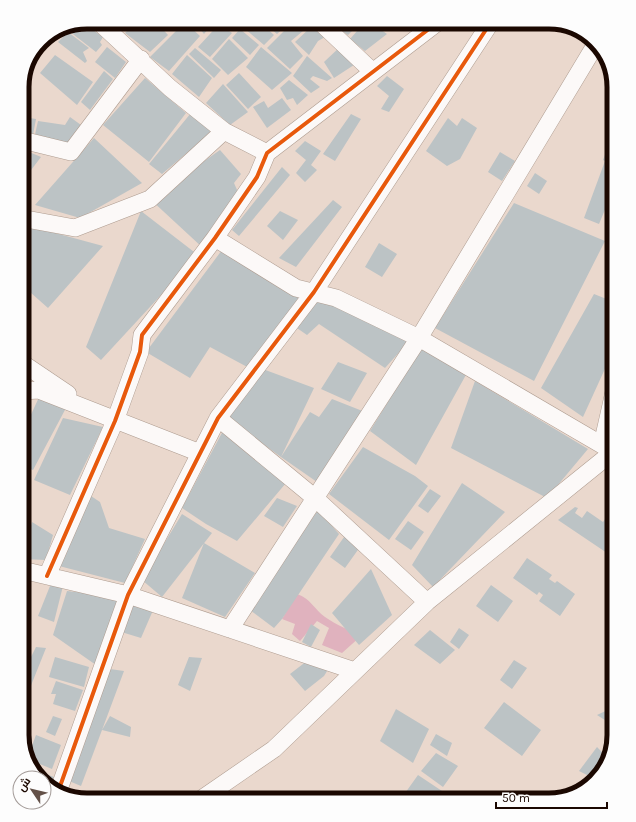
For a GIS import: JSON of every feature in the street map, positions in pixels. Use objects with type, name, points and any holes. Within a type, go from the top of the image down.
[{"type":"street","points":[[107,29],[141,59],[170,88],[224,131],[267,153]]},
{"type":"street","points":[[327,29],[373,72]]},
{"type":"street","points":[[47,576],[115,421],[140,352],[142,335],[215,238],[257,177],[267,153],[429,29]]},
{"type":"street","points":[[60,786],[128,595],[218,418],[314,292],[486,29]]},
{"type":"street","points":[[230,629],[419,338],[593,49]]},
{"type":"street","points":[[29,142],[71,152],[141,59]]},
{"type":"street","points":[[29,219],[75,228],[150,199],[224,131]]},
{"type":"street","points":[[215,238],[296,288],[336,298],[419,338],[607,447]]},
{"type":"street","points":[[29,368],[89,409]]},
{"type":"street","points":[[29,391],[39,390],[200,453]]},
{"type":"street","points":[[218,418],[315,498],[427,602]]},
{"type":"street","points":[[210,793],[274,749],[427,602],[607,452]]},
{"type":"street","points":[[29,572],[128,595],[355,671]]},
{"type":"shaded area","points":[[297,594],[309,601],[329,620],[361,636],[342,653],[322,645],[329,628],[317,621],[300,641],[292,634],[295,624],[282,619]]},
{"type":"building","points":[[92,29],[103,37],[100,42],[102,45],[96,52],[70,32]]},
{"type":"building","points":[[129,29],[163,29],[168,35],[150,52],[125,33]]},
{"type":"building","points":[[178,29],[192,29],[200,36],[169,71],[150,57]]},
{"type":"building","points":[[200,29],[208,29],[204,34]]},
{"type":"building","points":[[215,29],[231,29],[229,31],[232,33],[210,57],[198,47]]},
{"type":"building","points":[[240,29],[259,45],[250,55],[232,38]]},
{"type":"building","points":[[245,29],[268,29],[274,35],[264,45]]},
{"type":"building","points":[[271,29],[282,29],[277,34]]},
{"type":"building","points":[[286,29],[305,29],[291,41],[303,56],[290,69],[267,48]]},
{"type":"building","points":[[309,29],[316,29],[325,37],[318,41],[309,55],[295,42]]},
{"type":"building","points":[[339,29],[354,29],[348,35]]},
{"type":"building","points":[[359,29],[380,29],[387,34],[365,51],[350,39]]},
{"type":"building","points":[[68,32],[89,48],[83,52],[87,61],[85,63],[58,42]]},
{"type":"building","points":[[229,39],[248,58],[228,75],[212,59]]},
{"type":"building","points":[[341,46],[357,63],[334,78],[324,62]]},
{"type":"building","points":[[107,47],[126,62],[115,78],[95,62]]},
{"type":"building","points":[[261,47],[292,73],[272,90],[246,67]]},
{"type":"building","points":[[195,48],[221,70],[214,78],[189,54]]},
{"type":"building","points":[[55,55],[93,82],[77,105],[40,73]]},
{"type":"building","points":[[187,55],[212,78],[199,97],[172,74]]},
{"type":"building","points":[[307,56],[332,78],[327,81],[313,76],[310,79],[320,87],[311,93],[293,76]]},
{"type":"building","points":[[104,71],[113,79],[90,110],[81,102]]},
{"type":"building","points":[[239,73],[261,97],[248,109],[226,85]]},
{"type":"building","points":[[387,76],[404,89],[389,112],[381,109],[389,96],[377,86]]},
{"type":"building","points":[[145,78],[186,113],[149,162],[103,125]]},
{"type":"building","points":[[289,80],[308,95],[297,105],[293,98],[287,100],[280,88]]},
{"type":"building","points":[[223,84],[248,112],[230,125],[206,103]]},
{"type":"building","points":[[282,98],[291,110],[267,128],[253,107],[264,101],[268,108]]},
{"type":"building","points":[[191,113],[213,131],[162,174],[149,164]]},
{"type":"building","points":[[351,114],[361,119],[335,161],[323,154]]},
{"type":"building","points":[[70,117],[81,125],[68,143],[34,139],[38,121],[65,125]]},
{"type":"building","points":[[29,118],[36,119],[32,140],[29,139]]},
{"type":"building","points":[[448,118],[457,126],[462,118],[477,128],[460,159],[447,166],[426,151]]},
{"type":"building","points":[[94,138],[142,183],[80,218],[35,205]]},
{"type":"building","points":[[305,141],[321,151],[311,165],[317,170],[305,182],[296,173],[306,160],[295,151]]},
{"type":"building","points":[[220,150],[241,174],[234,183],[241,199],[203,248],[150,199]]},
{"type":"building","points":[[29,152],[41,157],[29,173]]},
{"type":"building","points":[[500,152],[515,161],[502,181],[488,172]]},
{"type":"building","points":[[606,152],[607,205],[599,224],[584,218],[605,161],[603,160]]},
{"type":"building","points":[[282,167],[290,175],[239,236],[232,230]]},
{"type":"building","points":[[535,173],[547,181],[539,194],[527,186]]},
{"type":"building","points":[[333,200],[342,207],[296,267],[279,258]]},
{"type":"building","points":[[514,203],[605,241],[534,381],[435,328]]},
{"type":"building","points":[[141,211],[198,255],[101,360],[86,347]]},
{"type":"building","points":[[280,211],[298,220],[283,240],[267,226]]},
{"type":"building","points":[[29,226],[103,246],[48,308],[29,291]]},
{"type":"building","points":[[379,243],[397,254],[382,277],[365,267]]},
{"type":"building","points":[[222,250],[303,296],[251,369],[210,347],[190,378],[146,352]]},
{"type":"building","points":[[321,294],[414,336],[385,368],[319,324],[307,335],[294,326]]},
{"type":"building","points":[[594,294],[607,299],[607,364],[583,417],[541,388]]},
{"type":"building","points":[[421,348],[467,373],[416,465],[370,431]]},
{"type":"building","points":[[338,362],[367,373],[350,402],[321,389]]},
{"type":"building","points":[[260,368],[314,388],[281,457],[224,416]]},
{"type":"building","points":[[475,381],[588,449],[547,498],[451,448]]},
{"type":"building","points":[[41,393],[66,408],[33,470],[29,468],[29,419]]},
{"type":"building","points":[[332,399],[365,412],[317,482],[281,457],[310,412],[319,417]]},
{"type":"building","points":[[63,418],[103,427],[70,495],[34,480]]},
{"type":"building","points":[[224,429],[286,483],[237,541],[206,524],[182,508]]},
{"type":"building","points":[[363,447],[415,476],[428,486],[389,540],[329,494]]},
{"type":"building","points":[[462,483],[505,512],[433,587],[412,565]]},
{"type":"building","points":[[430,489],[441,496],[428,513],[418,506]]},
{"type":"building","points":[[91,496],[100,502],[109,528],[145,539],[125,583],[59,566]]},
{"type":"building","points":[[277,498],[297,506],[283,527],[264,516]]},
{"type":"building","points":[[575,507],[578,508],[575,513],[582,518],[587,511],[603,522],[607,516],[607,553],[558,520]]},
{"type":"building","points":[[318,510],[339,534],[282,619],[274,628],[250,610]]},
{"type":"building","points":[[182,514],[212,533],[162,597],[142,580]]},
{"type":"building","points":[[408,521],[424,532],[411,550],[395,539]]},
{"type":"building","points":[[32,522],[53,535],[46,560],[29,559],[29,533]]},
{"type":"building","points":[[349,530],[365,540],[345,568],[330,557]]},
{"type":"building","points":[[204,543],[255,573],[225,617],[182,598]]},
{"type":"building","points":[[527,558],[552,575],[549,579],[555,583],[557,581],[575,594],[560,616],[539,601],[543,595],[539,592],[537,595],[513,578]]},
{"type":"building","points":[[371,569],[392,615],[359,645],[332,613]]},
{"type":"building","points":[[52,581],[63,586],[54,622],[38,616]]},
{"type":"building","points":[[491,585],[513,601],[498,622],[476,606]]},
{"type":"building","points":[[67,591],[119,597],[96,665],[53,635]]},
{"type":"building","points":[[132,599],[154,608],[141,638],[118,631]]},
{"type":"building","points":[[311,624],[320,630],[311,647],[302,642]]},
{"type":"building","points":[[459,628],[469,635],[459,649],[450,642]]},
{"type":"building","points":[[430,630],[455,650],[440,664],[414,645]]},
{"type":"building","points":[[36,647],[46,648],[29,690],[29,661]]},
{"type":"building","points":[[55,657],[89,667],[84,687],[49,677]]},
{"type":"building","points":[[189,657],[202,658],[190,691],[178,685]]},
{"type":"building","points":[[312,657],[329,668],[324,676],[305,691],[290,674]]},
{"type":"building","points":[[514,660],[527,668],[512,689],[500,680]]},
{"type":"building","points":[[110,669],[124,671],[81,786],[69,781]]},
{"type":"building","points":[[56,681],[83,690],[75,711],[53,704],[56,694],[51,694]]},
{"type":"building","points":[[504,702],[541,730],[522,756],[484,728]]},
{"type":"building","points":[[396,709],[429,729],[413,763],[380,741]]},
{"type":"building","points":[[607,710],[607,721],[597,715]]},
{"type":"building","points":[[53,716],[62,719],[55,736],[46,732]]},
{"type":"building","points":[[110,716],[131,727],[130,737],[102,730]]},
{"type":"building","points":[[436,734],[452,743],[447,756],[430,745]]},
{"type":"building","points":[[36,735],[61,745],[52,769],[36,763],[31,749]]},
{"type":"building","points":[[597,747],[604,754],[601,761],[590,776],[579,771]]},
{"type":"building","points":[[436,753],[458,766],[443,787],[421,771]]},
{"type":"building","points":[[418,775],[445,793],[405,793]]},
{"type":"cycle path","points":[[47,576],[115,421],[140,352],[142,335],[215,238],[257,177],[267,153],[429,29]]},
{"type":"cycle path","points":[[60,786],[128,595],[218,418],[314,292],[486,29]]}]
